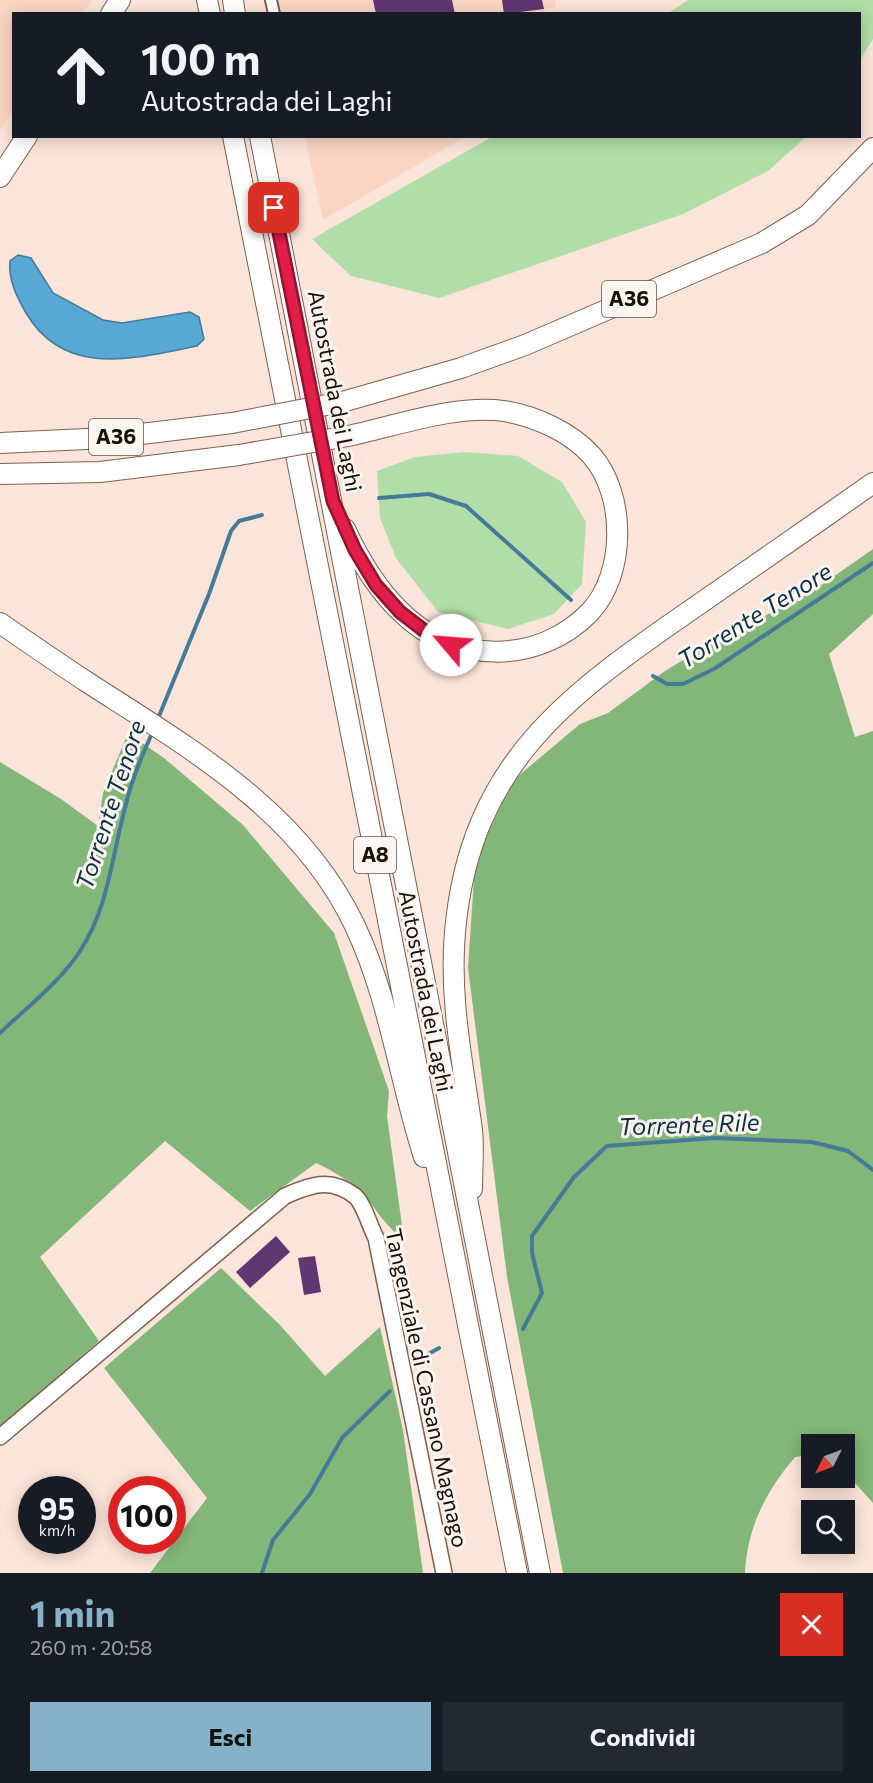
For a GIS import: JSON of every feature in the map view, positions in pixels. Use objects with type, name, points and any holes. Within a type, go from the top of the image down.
[{"type":"highway","points":[[0,177],[26,138]]},
{"type":"highway","name":"Autostrada dei Laghi","points":[[234,138],[517,1573]]},
{"type":"highway","name":"Autostrada dei Laghi","points":[[260,138],[333,501],[472,1235],[540,1573]]},
{"type":"highway","name":"A36","points":[[0,443],[108,438],[232,423],[342,402],[461,368],[525,345],[762,243],[808,215],[873,148]]},
{"type":"highway","name":"A36","points":[[0,474],[100,472],[239,455],[348,436],[466,411],[503,411],[534,418],[562,433],[591,456],[603,473],[612,498],[616,520],[616,560],[591,610],[568,630],[545,644],[514,652],[484,652],[442,640],[426,632],[400,612],[376,585],[355,550],[333,501]]},
{"type":"highway","points":[[472,1235],[472,1132],[456,1036],[453,981],[455,933],[462,879],[480,824],[493,796],[510,768],[548,720],[591,682],[873,483]]},
{"type":"highway","points":[[0,623],[222,770],[280,821],[309,853],[355,925],[382,997],[398,1048],[416,1133],[451,1238]]},
{"type":"street","name":"Tangenziale di Cassano Magnago","points":[[0,1437],[285,1196],[314,1184],[332,1185],[356,1197],[375,1238],[428,1483],[444,1573]]},
{"type":"shaded area","points":[[0,0],[92,0],[84,12],[12,12],[12,112],[0,130]]},
{"type":"shaded area","points":[[275,0],[555,0],[556,7],[544,9],[545,12],[278,12]]},
{"type":"shaded area","points":[[305,138],[463,138],[323,220]]},
{"type":"green space","points":[[688,0],[873,0],[873,39],[861,58],[861,12],[670,12]]},
{"type":"green space","points":[[490,138],[805,138],[768,171],[683,214],[439,298],[351,276],[312,239]]},
{"type":"green space","points":[[464,452],[518,456],[562,482],[586,522],[582,584],[554,614],[508,629],[438,612],[396,558],[380,518],[377,471],[415,457]]},
{"type":"green space","points":[[873,549],[873,614],[829,654],[855,737],[873,731],[873,1503],[855,1483],[855,1434],[801,1434],[801,1456],[795,1457],[775,1483],[754,1525],[745,1573],[563,1573],[507,1277],[468,968],[475,863],[511,782],[580,724],[608,713],[665,671],[711,643],[810,593]]},
{"type":"green space","points":[[128,733],[164,758],[243,825],[334,933],[389,1091],[387,1116],[404,1240],[387,1224],[358,1189],[341,1176],[316,1163],[250,1211],[165,1141],[40,1257],[99,1341],[0,1427],[0,762],[61,799],[98,826],[103,793]]},
{"type":"green space","points":[[221,1268],[280,1325],[325,1376],[380,1327],[403,1430],[423,1573],[150,1573],[164,1554],[186,1554],[186,1526],[207,1498],[104,1368]]},
{"type":"water","points":[[18,255],[31,258],[53,293],[103,320],[122,323],[190,312],[199,317],[204,339],[197,346],[126,358],[103,359],[81,356],[60,348],[42,334],[16,295],[10,275],[10,261]]},
{"type":"building","points":[[373,0],[452,0],[455,12],[376,12]]},
{"type":"building","points":[[502,0],[542,0],[544,9],[520,12],[504,12]]},
{"type":"building","points":[[276,1236],[290,1252],[250,1288],[236,1272]]},
{"type":"building","points":[[315,1256],[321,1292],[304,1295],[298,1258]]},
{"type":"waterway","name":"Torrente Tenore","points":[[379,498],[429,494],[466,506],[571,600]]},
{"type":"waterway","name":"Torrente Tenore","points":[[157,721],[209,594],[231,531],[239,521],[262,515]]},
{"type":"waterway","name":"Torrente Tenore","points":[[653,676],[667,684],[683,684],[714,669],[873,563]]},
{"type":"waterway","name":"Torrente Tenore","points":[[0,1033],[63,973],[89,935],[103,900],[130,788],[153,731]]},
{"type":"waterway","name":"Torrente Rile","points":[[523,1329],[542,1293],[532,1253],[532,1236],[574,1177],[607,1146],[715,1138],[812,1142],[848,1151],[873,1170]]},
{"type":"waterway","name":"Torrente Rile","points":[[416,1361],[439,1348]]},
{"type":"waterway","name":"Torrente Rile","points":[[262,1573],[273,1540],[310,1494],[342,1438],[390,1391]]},
{"type":"route","points":[[274,208],[333,501],[355,550],[376,585],[400,612],[426,632],[451,645]]}]
